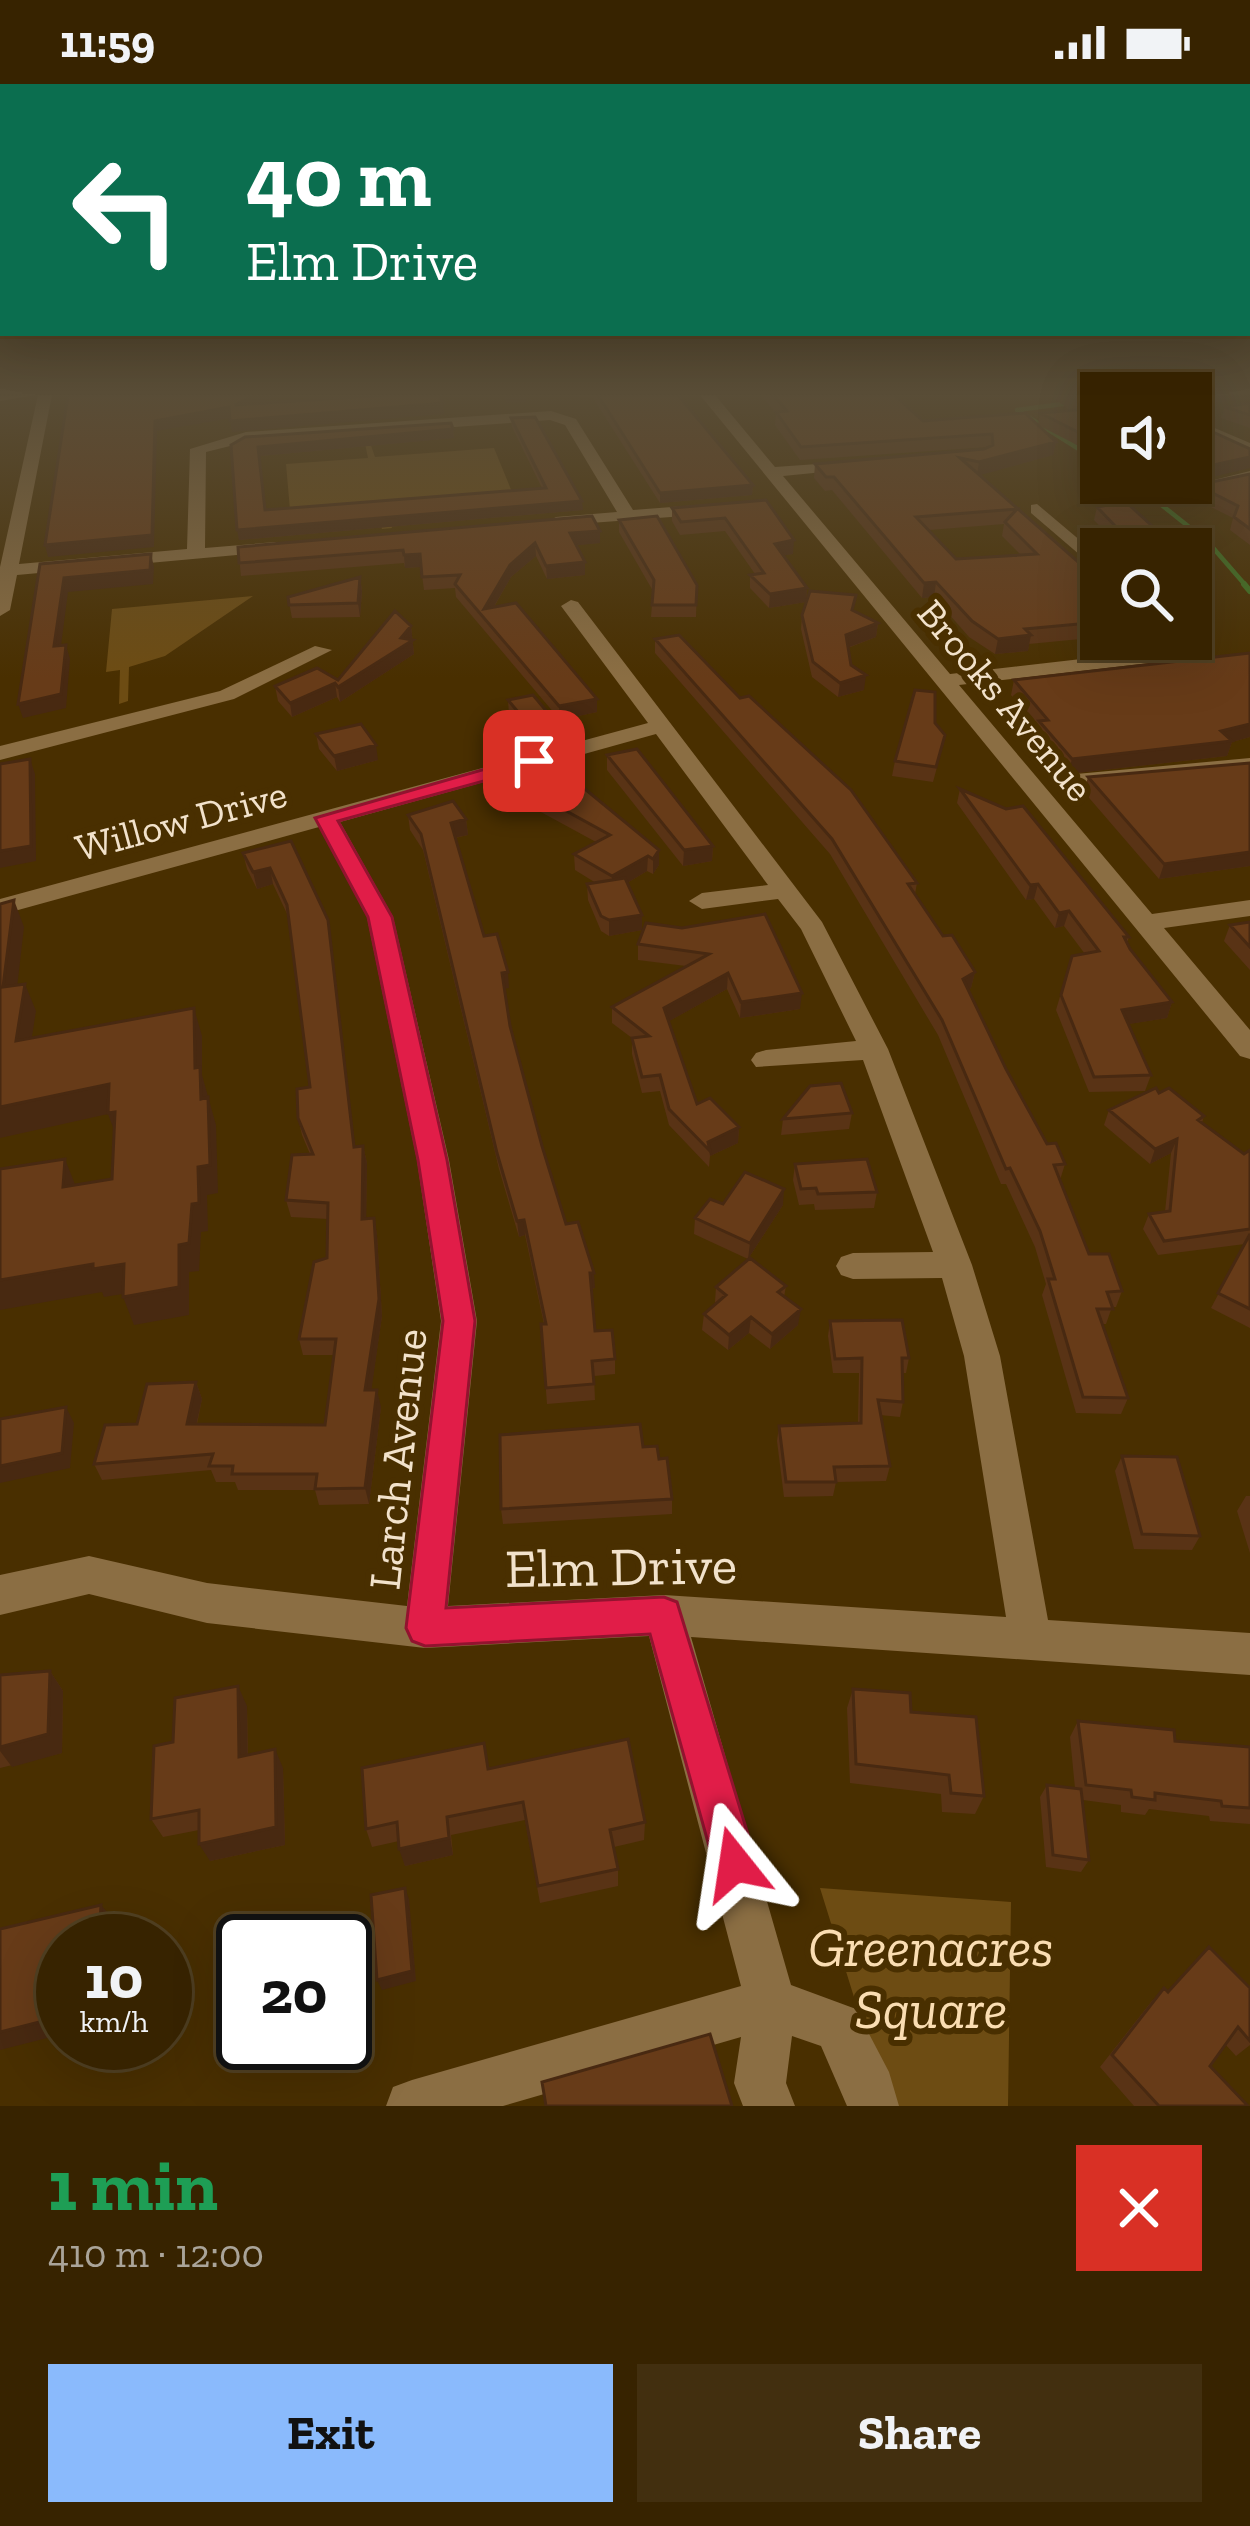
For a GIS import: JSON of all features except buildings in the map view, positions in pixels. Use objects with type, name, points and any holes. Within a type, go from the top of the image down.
[{"type":"street","points":[[0,610],[25,489]]},
{"type":"street","points":[[196,489],[196,554]]},
{"type":"street","points":[[612,489],[628,516]]},
{"type":"street","name":"Brooks Avenue","points":[[785,489],[1250,1049]]},
{"type":"street","points":[[771,503],[795,501]]},
{"type":"street","points":[[534,524],[724,508]]},
{"type":"street","points":[[1037,509],[1080,549]]},
{"type":"street","points":[[8,570],[304,544]]},
{"type":"street","points":[[571,606],[813,928],[874,1048],[955,1264],[982,1356],[1030,1636]]},
{"type":"street","points":[[0,753],[227,695],[322,650]]},
{"type":"street","points":[[943,681],[1123,660]]},
{"type":"street","name":"Willow Drive","points":[[0,907],[659,727]]},
{"type":"street","points":[[1076,781],[1250,765]]},
{"type":"street","name":"Larch Avenue","points":[[326,818],[380,917],[433,1160],[459,1321],[425,1628]]},
{"type":"street","points":[[702,901],[786,890]]},
{"type":"street","points":[[1144,923],[1250,908]]},
{"type":"street","points":[[766,1060],[874,1048]]},
{"type":"street","points":[[853,1266],[955,1264]]},
{"type":"street","name":"Elm Drive","points":[[0,1595],[89,1575],[207,1603],[425,1628],[664,1615],[1250,1654]]},
{"type":"street","points":[[664,1615],[772,2003],[760,2083],[769,2106]]},
{"type":"street","points":[[412,2106],[495,2093],[772,2003],[838,2027],[871,2090],[874,2106]]},
{"type":"green space","points":[[288,489],[512,492],[385,503],[392,528],[382,529],[374,503],[290,510]]},
{"type":"green space","points":[[253,596],[165,656],[129,667],[128,701],[119,704],[120,670],[106,672],[112,609]]},
{"type":"green space","name":"Greenacres Square","points":[[820,1888],[1011,1902],[1008,2106],[888,2106]]},
{"type":"waterway","points":[[1160,504],[1208,542],[1247,587]]},
{"type":"waterway","points":[[1244,584],[1250,591]]},
{"type":"route","points":[[534,761],[326,818],[380,917],[433,1160],[459,1321],[425,1628],[664,1615],[735,1864]]}]
